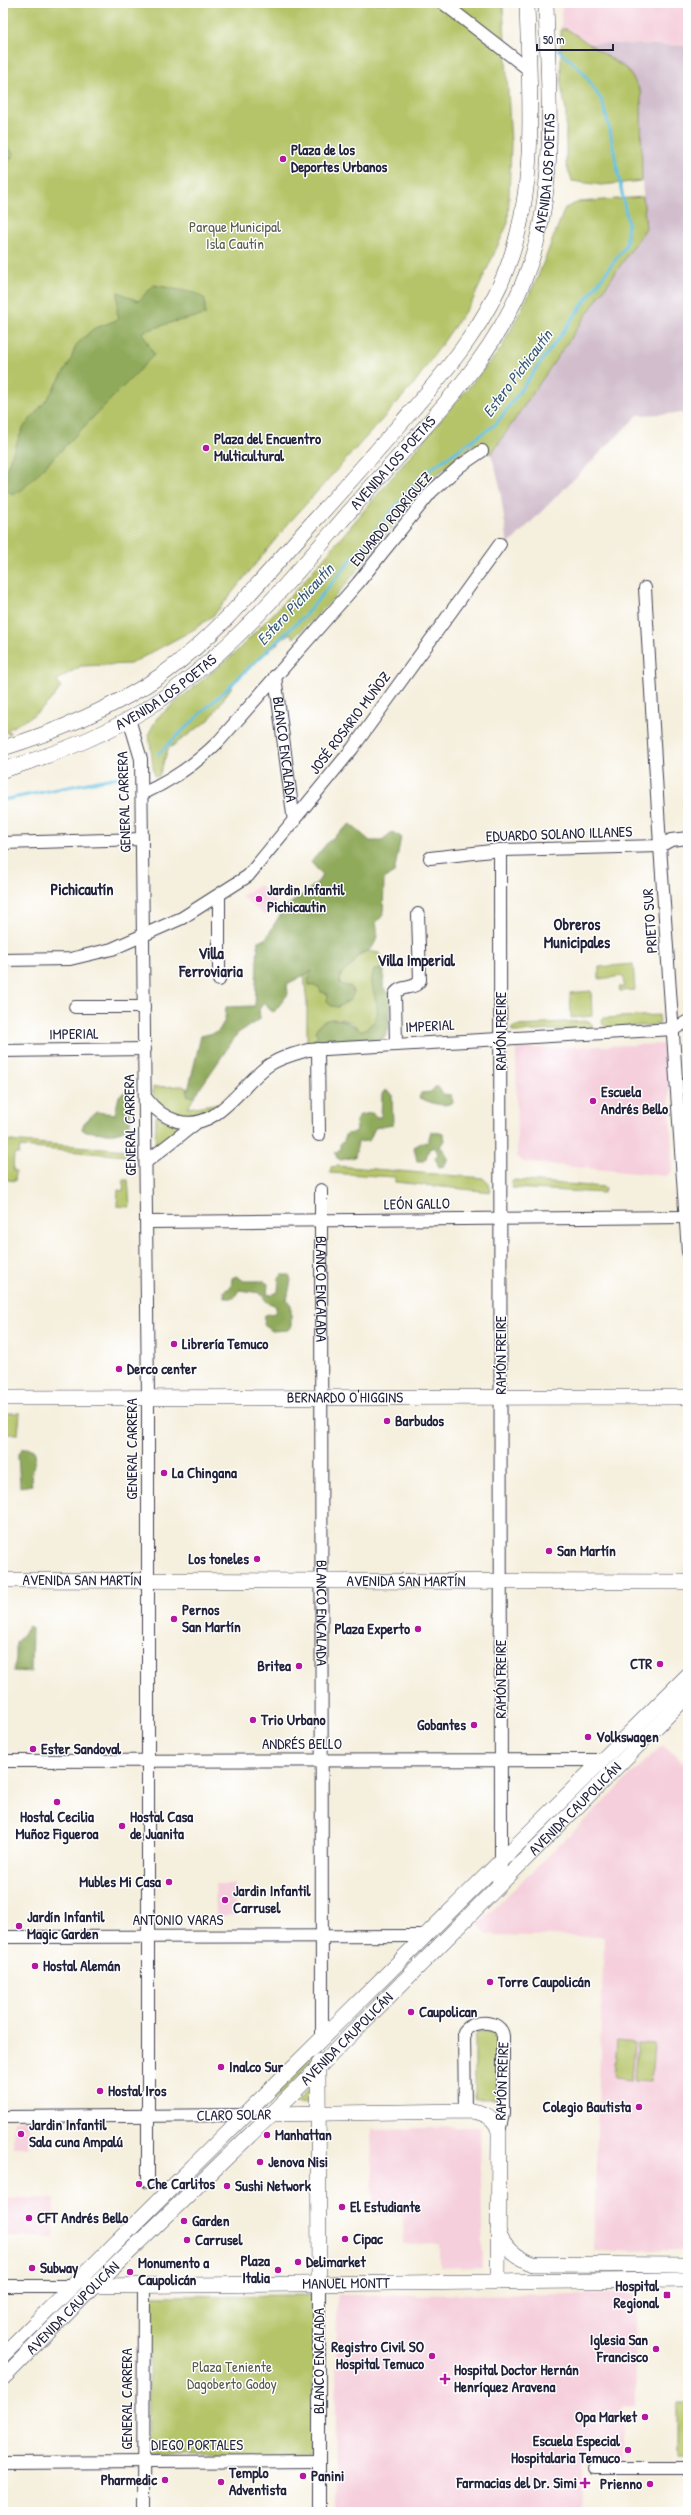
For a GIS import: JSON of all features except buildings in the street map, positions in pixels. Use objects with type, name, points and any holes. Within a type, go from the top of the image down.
[{"type":"main road","name":"AVENIDA LOS POETAS","points":[[3,748],[50,733],[90,715],[161,675],[198,646],[249,596],[422,399],[478,326],[505,272],[517,237],[525,198],[529,159],[526,3]]},
{"type":"main road","name":"AVENIDA LOS POETAS","points":[[3,770],[51,756],[81,744],[129,719],[158,701],[196,673],[259,615],[472,372],[502,327],[525,278],[537,242],[544,207],[550,156],[546,3]]},
{"type":"main road","points":[[129,719],[143,691],[161,675]]},
{"type":"main road","name":"BERNARDO O'HIGGINS","points":[[3,1398],[688,1397]]},
{"type":"main road","name":"AVENIDA SAN MARTÍN","points":[[3,1580],[688,1582]]},
{"type":"main road","name":"AVENIDA CAUPOLICÁN","points":[[3,2355],[688,1675]]},
{"type":"main road","name":"AVENIDA CAUPOLICÁN","points":[[3,2378],[94,2286],[271,2114],[688,1696]]},
{"type":"main road","points":[[318,2067],[338,2022]]},
{"type":"main road","name":"BLANCO ENCALADA","points":[[318,2067],[319,2284]]},
{"type":"main road","name":"CLARO SOLAR","points":[[245,2115],[465,2112]]},
{"type":"main road","name":"RAMÓN FREIRE","points":[[465,2112],[486,2115],[498,2126],[498,2282]]},
{"type":"main road","points":[[497,2228],[508,2248],[519,2258],[533,2264],[688,2265]]},
{"type":"main road","name":"MANUEL MONTT","points":[[72,2286],[688,2280]]},
{"type":"street","points":[[443,3],[528,70]]},
{"type":"street","name":"EDUARDO RODRÍGUEZ","points":[[142,794],[163,784],[205,754],[358,584],[432,492],[460,466],[482,451]]},
{"type":"street","name":"JOSÉ ROSARIO MUÑOZ","points":[[3,960],[57,960],[83,957],[112,949],[182,918],[219,896],[248,876],[294,822],[352,749],[500,544]]},
{"type":"street","name":"PRIETO SUR","points":[[646,588],[660,846],[687,1217],[688,1252]]},
{"type":"street","name":"BLANCO ENCALADA","points":[[275,676],[294,822]]},
{"type":"street","name":"GENERAL CARRERA","points":[[129,719],[141,759],[146,1098],[148,1397],[146,2116],[148,2182]]},
{"type":"street","points":[[3,843],[142,838]]},
{"type":"street","name":"EDUARDO SOLANO ILLANES","points":[[430,858],[500,850],[660,846],[671,840],[688,838]]},
{"type":"street","name":"RAMÓN FREIRE","points":[[497,1887],[500,1876],[501,1859],[500,850]]},
{"type":"street","points":[[219,896],[219,980]]},
{"type":"street","points":[[396,1044],[395,994],[400,989],[414,987],[420,980],[418,914]]},
{"type":"street","points":[[75,1007],[144,1007]]},
{"type":"street","name":"IMPERIAL","points":[[146,1162],[195,1124],[219,1112],[247,1084],[269,1065],[294,1054],[318,1049],[674,1029],[688,1021]]},
{"type":"street","name":"IMPERIAL","points":[[3,1051],[145,1049]]},
{"type":"street","points":[[318,1049],[319,1135]]},
{"type":"street","points":[[146,1098],[155,1109],[167,1117],[181,1122],[195,1124]]},
{"type":"street","name":"BLANCO ENCALADA","points":[[321,1190],[323,1760],[322,2037]]},
{"type":"street","name":"LEÓN GALLO","points":[[146,1222],[321,1222],[687,1217]]},
{"type":"street","name":"ANDRÉS BELLO","points":[[3,1761],[602,1760]]},
{"type":"street","name":"ANTONIO VARAS","points":[[3,1937],[424,1936]]},
{"type":"street","name":"RAMÓN FREIRE","points":[[465,2112],[464,2032],[474,2024],[495,2024],[501,2029],[503,2036],[503,2114],[499,2132]]},
{"type":"street","name":"CLARO SOLAR","points":[[3,2117],[245,2115]]},
{"type":"street","name":"BLANCO ENCALADA","points":[[319,2284],[319,2512]]},
{"type":"street","name":"MANUEL MONTT","points":[[3,2286],[72,2286]]},
{"type":"street","name":"GENERAL CARRERA","points":[[143,2512],[144,2286]]},
{"type":"street","name":"DIEGO PORTALES","points":[[3,2463],[319,2461]]},
{"type":"street","points":[[594,2468],[688,2468]]},
{"type":"shaded area","points":[[562,3],[688,3],[688,46],[588,43],[567,29],[561,29]]},
{"type":"shaded area","points":[[588,43],[688,46],[688,413],[638,415],[508,545],[499,482],[491,454],[646,228],[642,181],[641,92],[628,70]]},
{"type":"shaded area","name":"Jardin Infantil Pichicautin","points":[[260,885],[276,903],[265,916],[241,896]]},
{"type":"shaded area","name":"Escuela Andrés Bello","points":[[662,1044],[667,1050],[672,1152],[672,1170],[667,1176],[522,1162],[517,1156],[516,1049]]},
{"type":"shaded area","name":"Colegio Bautista","points":[[662,1745],[688,1766],[688,2250],[593,2251],[604,1937],[487,1935],[478,1924]]},
{"type":"shaded area","name":"Jardin Infantil Carrusel","points":[[215,1884],[234,1884],[235,1915],[216,1916]]},
{"type":"shaded area","name":"Jardin Infantil Sala cuna Ampalú","points":[[14,2120],[29,2120],[28,2147],[13,2147]]},
{"type":"shaded area","points":[[480,2127],[483,2267],[440,2268],[440,2243],[404,2244],[403,2215],[373,2215],[371,2129]]},
{"type":"shaded area","name":"CFT Andrés Bello","points":[[55,2198],[53,2237],[3,2237],[3,2199]]},
{"type":"shaded area","name":"Hospital Doctor Hernán Henríquez Aravena","points":[[635,2294],[636,2405],[623,2406],[623,2465],[582,2464],[583,2512],[335,2512],[337,2295]]},
{"type":"green space","name":"Parque Municipal Isla Cautín","points":[[3,3],[498,3],[503,7],[511,143],[508,223],[473,300],[413,385],[288,524],[214,615],[193,630],[130,664],[81,666],[57,680],[61,687],[49,702],[31,717],[8,729],[10,734],[3,731]]},
{"type":"green space","points":[[561,29],[567,29],[628,70],[641,92],[642,181],[601,185],[572,181],[566,164],[566,110],[561,86]]},
{"type":"green space","points":[[3,141],[14,154],[3,168]]},
{"type":"green space","points":[[643,197],[646,228],[491,454],[474,444],[431,480],[336,596],[294,638],[290,633],[239,676],[209,720],[168,749],[159,776],[154,776],[149,733],[157,718],[235,653],[300,586],[501,349],[537,279],[565,208],[579,202]]},
{"type":"green space","points":[[154,285],[195,293],[205,299],[205,315],[173,322],[142,332],[154,355],[22,490],[12,495],[3,486],[3,477],[23,428],[48,398],[70,362],[76,345],[93,329],[119,319],[117,312],[118,292],[138,301]]},
{"type":"green space","points":[[350,824],[370,841],[381,841],[392,832],[401,837],[394,873],[384,879],[383,915],[376,923],[377,935],[375,943],[366,952],[360,954],[354,963],[340,976],[340,984],[351,987],[354,993],[350,1000],[338,1007],[331,1006],[327,1001],[328,994],[321,992],[319,987],[309,985],[308,978],[312,971],[287,984],[288,994],[274,1012],[270,1010],[265,1002],[259,1009],[260,1019],[238,1033],[194,1097],[187,1095],[201,1036],[218,1032],[225,1020],[226,1007],[255,1006],[258,941],[266,939],[286,907],[311,888],[320,879],[322,875],[311,862],[329,841]]},
{"type":"green space","points":[[368,951],[379,953],[383,957],[384,969],[374,970],[375,993],[379,1004],[377,1016],[371,1026],[361,1031],[351,1022],[341,1019],[315,1038],[313,1040],[314,1043],[307,1043],[307,1004],[304,975],[313,971],[319,987],[351,987],[340,984],[342,971],[357,957]]},
{"type":"green space","points":[[633,964],[635,990],[620,991],[619,987],[624,987],[623,976],[599,979],[599,967]]},
{"type":"green space","points":[[384,969],[383,988],[392,995],[388,1031],[383,1039],[314,1043],[313,1040],[318,1036],[315,1031],[319,1025],[331,1019],[343,1021],[361,1031],[371,1025],[376,1018],[377,1011],[372,979],[374,970]]},
{"type":"green space","points":[[591,991],[592,1016],[571,1018],[570,993]]},
{"type":"green space","points":[[659,1015],[660,1023],[657,1025],[606,1028],[602,1023],[603,1018]]},
{"type":"green space","points":[[589,1021],[593,1025],[591,1028],[518,1032],[513,1032],[511,1029],[516,1026],[542,1025],[542,1023]]},
{"type":"green space","points":[[688,1028],[688,1138],[681,1032]]},
{"type":"green space","points":[[182,1086],[188,1089],[187,1095],[194,1097],[188,1108],[221,1103],[203,1113],[184,1114],[167,1108],[159,1102],[153,1094],[153,1087]]},
{"type":"green space","points":[[435,1087],[438,1087],[443,1094],[451,1095],[453,1102],[440,1105],[419,1098],[421,1093],[431,1092]]},
{"type":"green space","points":[[385,1090],[392,1094],[393,1125],[375,1128],[369,1141],[358,1142],[355,1157],[341,1160],[337,1158],[335,1153],[340,1149],[340,1144],[344,1142],[345,1135],[357,1131],[356,1122],[360,1115],[372,1113],[377,1117],[381,1117],[382,1094]]},
{"type":"green space","points":[[126,1091],[130,1093],[130,1125],[120,1132],[115,1133],[84,1131],[82,1129],[84,1123],[96,1112],[115,1114],[119,1096]]},
{"type":"green space","points":[[156,1116],[185,1128],[155,1151]]},
{"type":"green space","points":[[431,1131],[444,1134],[445,1141],[440,1146],[447,1157],[444,1166],[439,1167],[435,1158],[438,1154],[435,1147],[429,1149],[425,1161],[417,1161],[414,1147],[421,1143],[428,1142]]},
{"type":"green space","points":[[3,1140],[129,1150],[128,1156],[20,1147],[19,1154],[14,1154],[13,1170],[16,1171],[15,1181],[3,1179]]},
{"type":"green space","points":[[337,1166],[483,1178],[489,1184],[491,1192],[395,1182],[395,1177],[330,1173],[331,1167]]},
{"type":"green space","points":[[124,1180],[128,1180],[130,1207],[117,1206],[118,1190],[123,1191]]},
{"type":"green space","points":[[515,1180],[603,1187],[605,1189],[604,1193],[512,1188],[511,1181]]},
{"type":"green space","points":[[282,1275],[289,1275],[291,1280],[287,1300],[291,1305],[291,1326],[288,1330],[272,1331],[264,1325],[265,1315],[275,1313],[276,1306],[267,1302],[260,1293],[239,1290],[234,1298],[225,1298],[224,1291],[231,1287],[232,1278],[236,1276],[244,1281],[265,1281],[268,1284],[267,1294],[271,1295],[278,1292],[279,1278]]},
{"type":"green space","points":[[3,1413],[20,1413],[18,1434],[3,1434]]},
{"type":"green space","points":[[27,1448],[34,1450],[35,1454],[35,1463],[31,1476],[32,1485],[20,1487],[18,1455],[22,1449]]},
{"type":"green space","points":[[29,1626],[32,1628],[31,1672],[13,1671],[16,1659],[16,1643]]},
{"type":"green space","points":[[478,2031],[493,2031],[497,2036],[497,2099],[475,2099],[475,2037]]},
{"type":"green space","points":[[617,2041],[634,2043],[631,2080],[614,2078]]},
{"type":"green space","points":[[637,2043],[654,2044],[651,2081],[634,2080]]},
{"type":"green space","points":[[317,2050],[315,2059],[274,2101],[266,2101]]},
{"type":"green space","points":[[312,2084],[312,2104],[295,2103]]},
{"type":"green space","points":[[686,2194],[688,2195],[688,2243],[684,2246]]},
{"type":"green space","name":"Plaza Teniente Dagoberto Godoy","points":[[315,2295],[313,2455],[148,2456],[150,2296]]},
{"type":"green space","points":[[677,2403],[687,2403],[688,2457],[677,2457]]},
{"type":"waterway","name":"Estero Pichicautín","points":[[158,754],[305,615],[423,474],[496,424],[626,245],[628,224],[609,126],[602,101],[583,72],[558,49]]},
{"type":"waterway","name":"Estero Pichicautín","points":[[3,800],[123,776]]},
{"type":"place","name":"Plaza de los Deportes Urbanos","points":[[283,159]]},
{"type":"place","name":"Plaza del Encuentro Multicultural","points":[[206,448]]},
{"type":"place","name":"Jardin Infantil Pichicautin","points":[[259,899]]},
{"type":"place","name":"Escuela Andrés Bello","points":[[593,1101]]},
{"type":"place","name":"Librería Temuco","points":[[174,1344]]},
{"type":"place","name":"Derco center","points":[[119,1369]]},
{"type":"place","name":"Barbudos","points":[[387,1421]]},
{"type":"place","name":"La Chingana","points":[[164,1473]]},
{"type":"place","name":"San Martín","points":[[549,1551]]},
{"type":"place","name":"Los toneles","points":[[257,1559]]},
{"type":"place","name":"Pernos San Martín","points":[[174,1619]]},
{"type":"place","name":"Plaza Experto","points":[[418,1629]]},
{"type":"place","name":"CTR","points":[[660,1664]]},
{"type":"place","name":"Britea","points":[[299,1666]]},
{"type":"place","name":"Trio Urbano","points":[[253,1720]]},
{"type":"place","name":"Gobantes","points":[[474,1725]]},
{"type":"place","name":"Volkswagen","points":[[588,1737]]},
{"type":"place","name":"Ester Sandoval","points":[[33,1749]]},
{"type":"place","name":"Hostal Cecilia Muñoz Figueroa","points":[[57,1802]]},
{"type":"place","name":"Hostal Casa de Juanita","points":[[122,1826]]},
{"type":"place","name":"Mubles Mi Casa","points":[[169,1882]]},
{"type":"place","name":"Jardin Infantil Carrusel","points":[[225,1900]]},
{"type":"place","name":"Jardín Infantil Magic Garden","points":[[19,1926]]},
{"type":"place","name":"Hostal Alemán","points":[[35,1966]]},
{"type":"place","name":"Torre Caupolicán","points":[[490,1982]]},
{"type":"place","name":"Caupolican","points":[[411,2012]]},
{"type":"place","name":"Inalco Sur","points":[[221,2067]]},
{"type":"place","name":"Hostal Iros","points":[[100,2091]]},
{"type":"place","name":"Colegio Bautista","points":[[639,2107]]},
{"type":"place","name":"Jardin Infantil Sala cuna Ampalú","points":[[21,2134]]},
{"type":"place","name":"Manhattan","points":[[267,2135]]},
{"type":"place","name":"Jenova Nisi","points":[[260,2162]]},
{"type":"place","name":"Che Carlitos","points":[[139,2184]]},
{"type":"place","name":"Sushi Network","points":[[227,2186]]},
{"type":"place","name":"El Estudiante","points":[[342,2207]]},
{"type":"place","name":"CFT Andrés Bello","points":[[29,2218]]},
{"type":"place","name":"Garden","points":[[184,2221]]},
{"type":"place","name":"Cipac","points":[[345,2239]]},
{"type":"place","name":"Carrusel","points":[[187,2240]]},
{"type":"place","name":"Delimarket","points":[[298,2262]]},
{"type":"place","name":"Subway","points":[[32,2268]]},
{"type":"place","name":"Plaza Italia","points":[[278,2270]]},
{"type":"place","name":"Monumento a Caupolicán","points":[[130,2272]]},
{"type":"place","name":"Hospital Regional","points":[[667,2295]]},
{"type":"place","name":"Iglesia San Francisco","points":[[656,2349]]},
{"type":"place","name":"Registro Civil SO Hospital Temuco","points":[[432,2356]]},
{"type":"place","name":"Hospital Doctor Hernán Henríquez Aravena","points":[[445,2379]]},
{"type":"place","name":"Opa Market","points":[[645,2417]]},
{"type":"place","name":"Escuela Especial Hospitalaria Temuco","points":[[628,2450]]},
{"type":"place","name":"Panini","points":[[303,2476]]},
{"type":"place","name":"Pharmedic","points":[[165,2480]]},
{"type":"place","name":"Templo Adventista","points":[[221,2482]]},
{"type":"place","name":"Farmacias del Dr. Simi","points":[[585,2483]]},
{"type":"place","name":"Prienno","points":[[650,2484]]},
{"type":"district","name":"Pichicautín","points":[[82,889]]},
{"type":"district","name":"Obreros Municipales","points":[[577,933]]},
{"type":"district","name":"Villa Imperial","points":[[416,960]]},
{"type":"district","name":"Villa Ferroviaria","points":[[211,962]]}]
